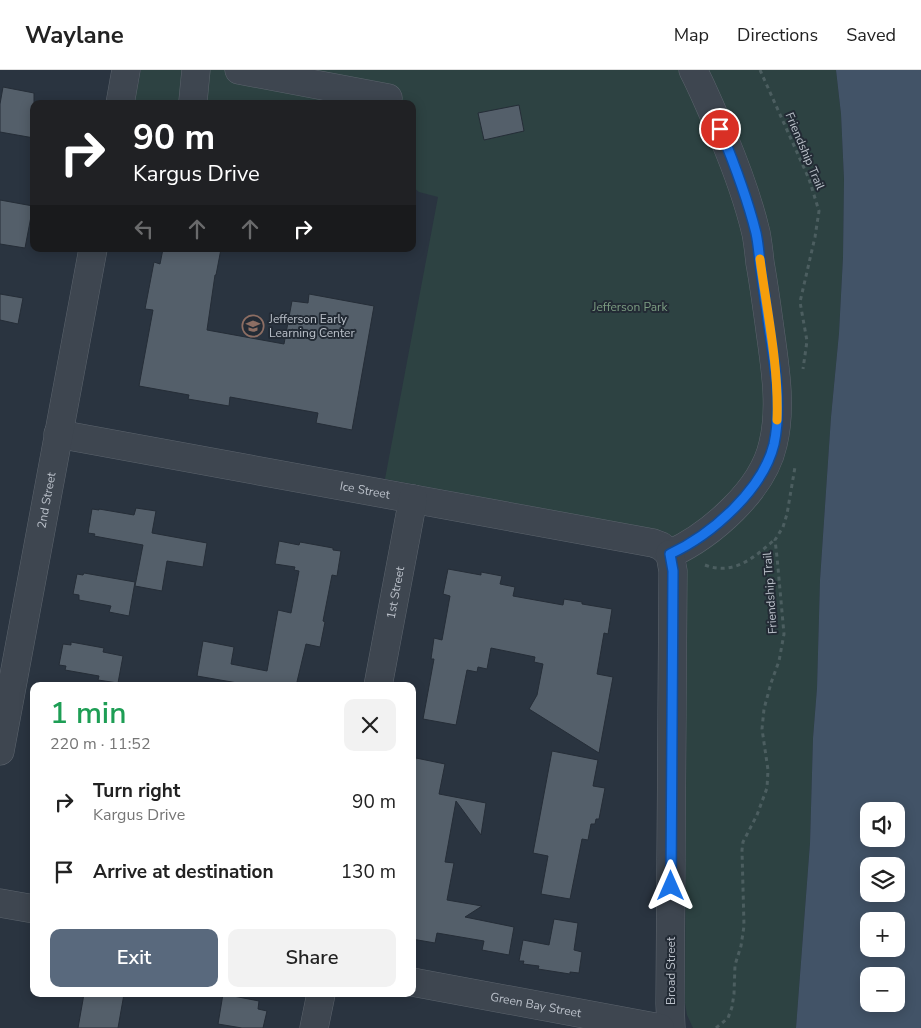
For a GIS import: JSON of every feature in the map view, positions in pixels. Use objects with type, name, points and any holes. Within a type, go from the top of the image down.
[{"type":"street","points":[[121,100],[126,70]]},
{"type":"street","points":[[192,100],[196,70]]},
{"type":"street","points":[[239,70],[388,98],[387,100]]},
{"type":"street","points":[[677,551],[715,526],[748,494],[760,476],[774,444],[777,404],[775,364],[756,233],[741,183],[693,70]]},
{"type":"street","name":"2nd Street","points":[[0,751],[92,252]]},
{"type":"street","name":"Ice Street","points":[[58,434],[653,543],[677,551]]},
{"type":"street","name":"1st Street","points":[[379,682],[413,499]]},
{"type":"street","name":"Broad Street","points":[[671,1028],[673,571],[677,551]]},
{"type":"street","points":[[0,903],[30,908]]},
{"type":"street","name":"Green Bay Street","points":[[416,983],[660,1028]]},
{"type":"street","points":[[314,1028],[320,997]]},
{"type":"path","name":"Friendship Trail","points":[[760,70],[809,180],[819,211],[800,302],[807,341],[802,376]]},
{"type":"path","name":"Friendship Trail","points":[[716,1028],[728,1018],[732,1007],[735,965],[741,946],[744,926],[743,842],[768,788],[768,770],[762,729],[764,710],[779,661],[784,634],[775,540],[783,527],[787,514],[796,458]]},
{"type":"path","points":[[677,551],[700,564],[717,569],[725,569],[747,561],[775,540]]},
{"type":"green space","name":"Jefferson Park","points":[[141,70],[836,70],[841,114],[844,179],[843,257],[820,580],[810,843],[796,1028],[693,1028],[687,1015],[685,1003],[687,565],[683,547],[663,531],[385,479],[438,197],[416,190],[416,100],[135,100]]},
{"type":"water","points":[[836,70],[921,70],[921,1028],[796,1028],[810,843],[820,580],[831,417],[839,333],[843,257],[844,179],[841,114]]},
{"type":"building","points":[[3,87],[34,93],[34,100],[30,100],[30,137],[0,132],[0,104]]},
{"type":"building","points":[[519,105],[524,131],[484,140],[478,113]]},
{"type":"building","points":[[0,200],[30,205],[30,222],[25,248],[0,244]]},
{"type":"building","points":[[162,252],[220,252],[207,330],[284,344],[292,301],[308,303],[309,294],[374,306],[352,430],[316,423],[318,413],[230,397],[229,406],[188,399],[189,395],[139,386],[153,310],[145,309],[154,262],[160,264]]},
{"type":"building","points":[[0,294],[23,298],[18,324],[0,320]]},
{"type":"building","points":[[136,508],[156,511],[152,533],[207,543],[203,567],[167,561],[162,591],[135,586],[143,545],[94,536],[95,534],[88,533],[92,509],[134,515]]},
{"type":"building","points":[[279,541],[299,545],[300,542],[341,551],[337,576],[332,575],[320,647],[306,644],[297,682],[232,682],[197,676],[203,641],[234,647],[231,664],[267,671],[278,610],[291,613],[299,571],[294,570],[295,567],[275,564]]},
{"type":"building","points":[[448,569],[481,575],[481,572],[502,576],[500,584],[515,587],[513,596],[563,605],[564,599],[612,609],[608,634],[604,633],[597,674],[613,677],[599,753],[529,709],[537,695],[543,664],[534,662],[535,657],[491,648],[487,669],[478,667],[477,672],[467,670],[456,725],[423,719],[434,659],[431,659],[434,638],[442,640],[450,596],[443,594]]},
{"type":"building","points":[[84,573],[135,582],[129,616],[109,612],[111,606],[79,600],[79,595],[73,594],[77,574],[83,575]]},
{"type":"building","points":[[71,642],[104,648],[103,652],[123,656],[118,682],[98,680],[99,676],[65,670],[66,666],[59,665],[63,644],[71,645]]},
{"type":"building","points":[[552,751],[598,760],[593,786],[605,788],[599,819],[596,819],[595,824],[591,824],[588,840],[582,839],[570,899],[541,894],[548,856],[533,853]]},
{"type":"building","points":[[416,758],[445,764],[439,794],[486,803],[481,835],[456,801],[445,862],[454,863],[447,900],[482,906],[465,917],[514,927],[509,955],[482,950],[484,941],[437,933],[435,943],[416,940]]},
{"type":"building","points":[[554,919],[578,923],[574,950],[582,952],[579,973],[570,972],[570,974],[538,969],[539,966],[523,964],[524,961],[519,961],[523,940],[549,945]]},
{"type":"building","points":[[83,997],[123,997],[118,1028],[78,1028]]},
{"type":"building","points":[[222,997],[238,997],[259,1001],[258,1009],[267,1011],[263,1028],[242,1028],[218,1024]]},
{"type":"slow traffic","points":[[760,259],[775,364],[777,420]]},
{"type":"place","name":"Jefferson Early Learning Center","points":[[253,326]]},
{"type":"route","points":[[671,886],[673,571],[670,554],[683,548],[715,526],[748,494],[760,476],[770,455],[774,444],[776,422],[775,364],[756,233],[741,183],[720,129]]}]
